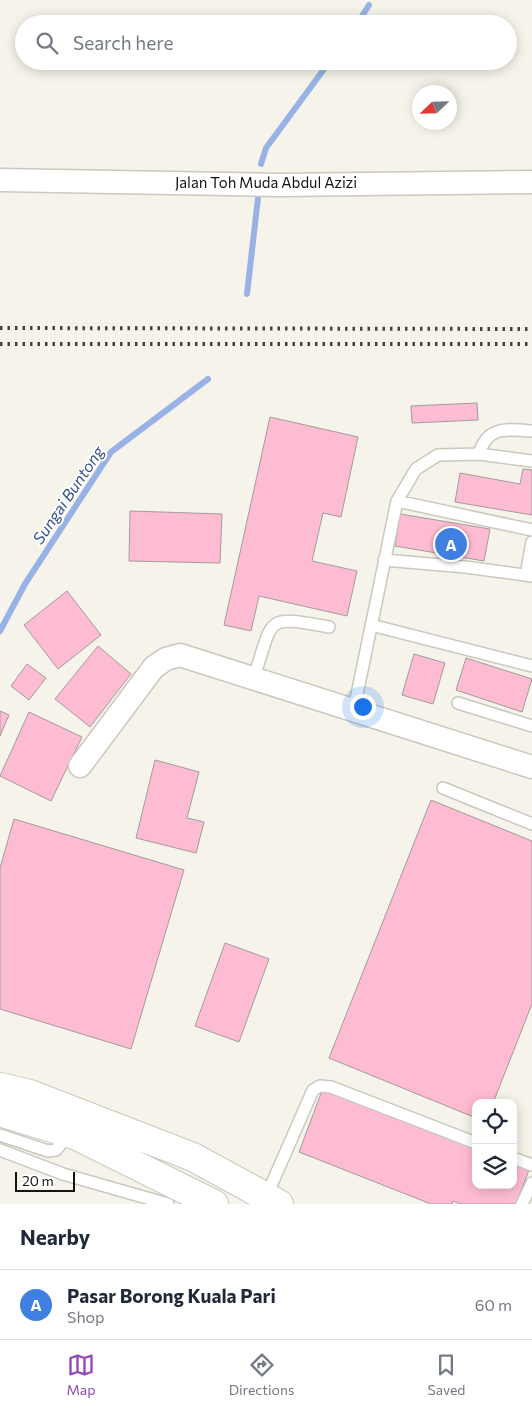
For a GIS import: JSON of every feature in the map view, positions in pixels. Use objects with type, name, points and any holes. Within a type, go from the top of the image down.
[{"type":"main road","points":[[0,1087],[30,1094],[193,1157],[273,1200]]},
{"type":"main road","points":[[0,1112],[75,1135],[214,1204]]},
{"type":"street","name":"Jalan Toh Muda Abdul Azizi","points":[[0,180],[278,185],[532,182]]},
{"type":"street","points":[[80,766],[154,667],[166,659],[180,655],[189,656],[532,767]]},
{"type":"lane","points":[[479,454],[483,440],[490,434],[513,430],[532,431]]},
{"type":"lane","points":[[354,709],[397,501],[416,469],[438,455],[479,454],[532,461]]},
{"type":"lane","points":[[397,501],[532,530]]},
{"type":"lane","points":[[384,560],[465,567],[529,576],[532,542]]},
{"type":"lane","points":[[254,677],[270,627],[278,621],[287,620],[329,627]]},
{"type":"lane","points":[[371,625],[532,666]]},
{"type":"lane","points":[[458,703],[532,726]]},
{"type":"lane","points":[[443,788],[532,824]]},
{"type":"lane","points":[[273,1200],[313,1090],[320,1086],[331,1087],[472,1141]]},
{"type":"lane","points":[[0,1135],[48,1151],[56,1150],[61,1144],[46,1126]]},
{"type":"lane","points":[[0,1163],[3,1151],[62,1174],[168,1204]]},
{"type":"lane","points":[[517,1159],[532,1165]]},
{"type":"lane","points":[[522,1204],[532,1183]]},
{"type":"building","points":[[477,403],[478,420],[412,423],[411,406]]},
{"type":"building","points":[[270,417],[358,437],[341,517],[323,513],[312,561],[357,571],[347,616],[259,596],[251,631],[224,625]]},
{"type":"building","points":[[523,469],[532,470],[532,515],[455,502],[460,473],[520,484]]},
{"type":"building","points":[[130,511],[222,514],[220,563],[129,561]]},
{"type":"building","points":[[400,514],[490,529],[484,561],[395,546]]},
{"type":"building","points":[[67,591],[101,635],[58,669],[24,625]]},
{"type":"building","points":[[98,646],[131,674],[90,727],[55,699]]},
{"type":"building","points":[[414,654],[445,663],[433,704],[402,695]]},
{"type":"building","points":[[466,658],[532,679],[522,712],[456,690]]},
{"type":"building","points":[[27,664],[46,678],[29,700],[11,686]]},
{"type":"building","points":[[0,711],[9,715],[0,736]]},
{"type":"building","points":[[29,712],[82,737],[51,801],[0,776]]},
{"type":"building","points":[[155,760],[199,772],[187,818],[204,822],[196,853],[136,838]]},
{"type":"building","points":[[431,800],[532,841],[532,1004],[495,1099],[472,1099],[472,1116],[329,1058]]},
{"type":"building","points":[[14,819],[184,870],[131,1049],[0,1009],[0,868]]},
{"type":"building","points":[[225,943],[269,959],[239,1042],[195,1026]]},
{"type":"building","points":[[323,1088],[472,1147],[472,1189],[517,1189],[517,1166],[529,1170],[516,1204],[461,1204],[453,1201],[452,1204],[431,1204],[299,1152]]},
{"type":"waterway","name":"Sungai Buntong","points":[[363,15],[369,5]]},
{"type":"waterway","name":"Sungai Buntong","points":[[261,164],[266,148],[323,70]]},
{"type":"waterway","name":"Sungai Buntong","points":[[247,294],[258,198]]},
{"type":"waterway","name":"Sungai Buntong","points":[[0,631],[25,584],[111,452],[208,379]]},
{"type":"railway","points":[[0,328],[532,329]]},
{"type":"railway","points":[[0,344],[532,344]]},
{"type":"place","name":"Pasar Borong Kuala Pari","points":[[451,544]]}]
